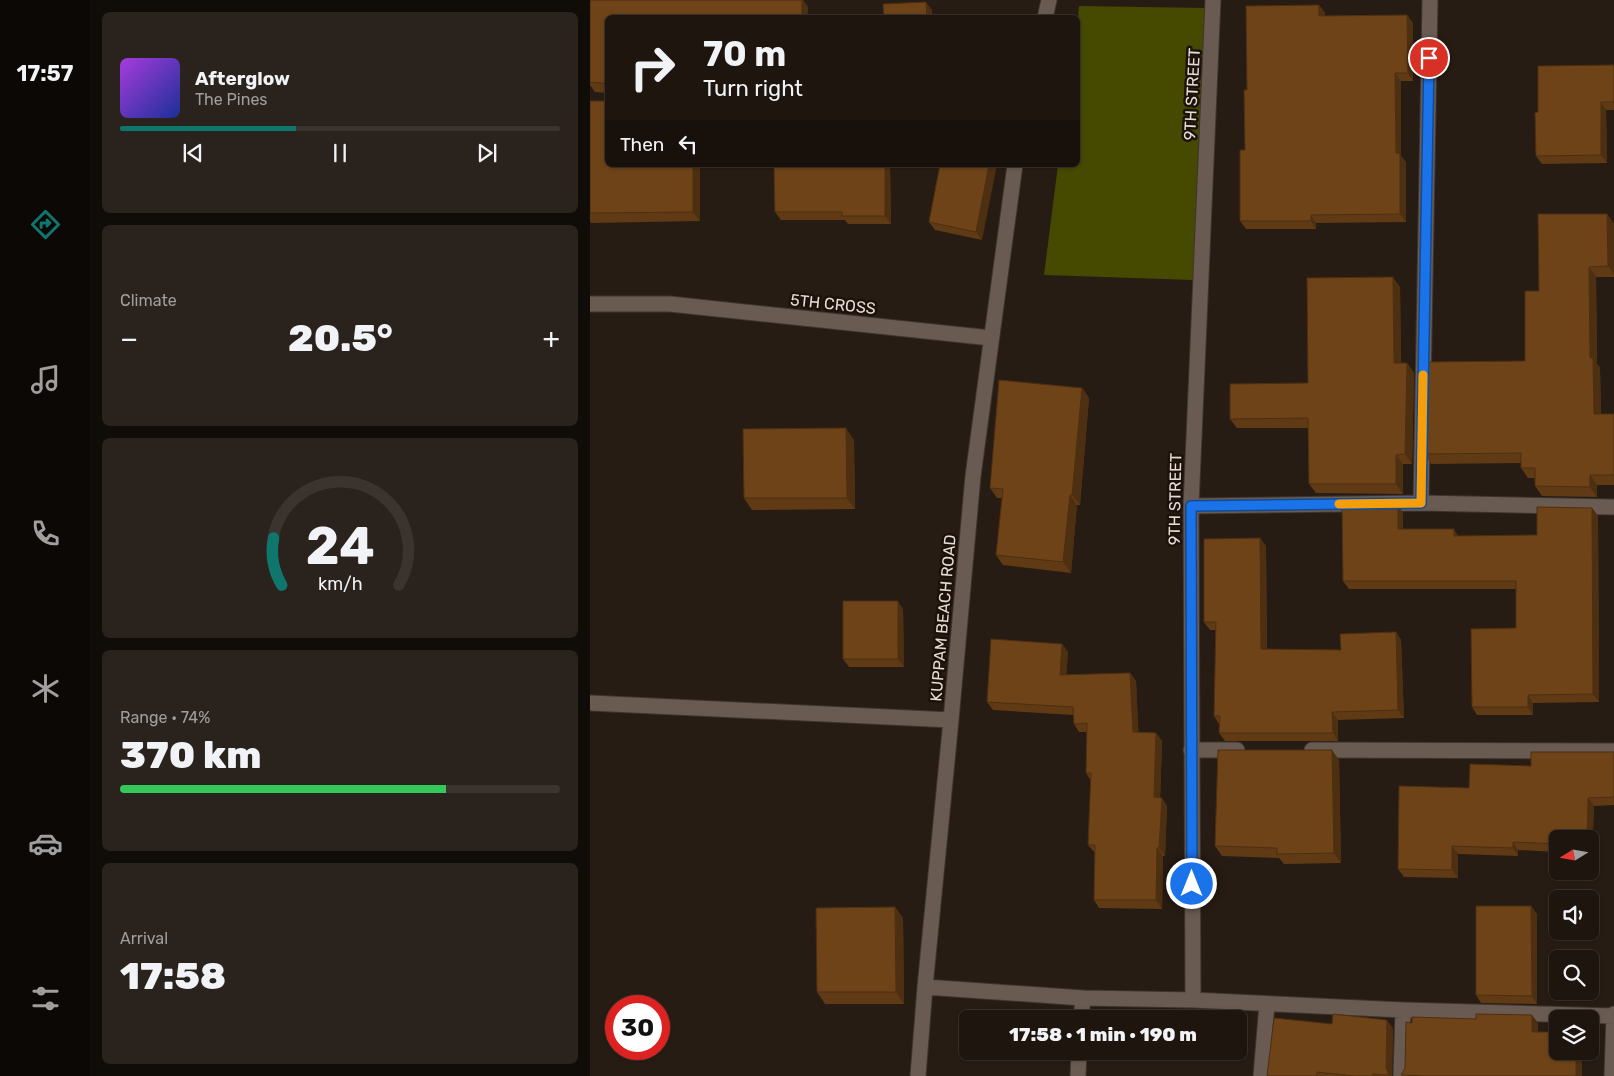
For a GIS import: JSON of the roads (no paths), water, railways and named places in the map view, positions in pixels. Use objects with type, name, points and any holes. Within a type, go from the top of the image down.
[{"type":"street","points":[[1045,15],[1049,0]]},
{"type":"street","name":"9TH STREET","points":[[1193,1000],[1191,506],[1213,0]]},
{"type":"street","points":[[1421,503],[1430,0]]},
{"type":"street","name":"KUPPAM BEACH ROAD","points":[[918,1076],[973,476],[1015,167]]},
{"type":"street","name":"5TH CROSS","points":[[590,304],[670,304],[992,338]]},
{"type":"street","points":[[1191,506],[1421,503],[1614,507]]},
{"type":"street","points":[[590,703],[951,720]]},
{"type":"street","points":[[1191,750],[1250,750]]},
{"type":"street","points":[[1299,750],[1614,751]]},
{"type":"street","points":[[925,987],[1083,998],[1193,1000],[1403,1010],[1614,1015],[1612,1076]]},
{"type":"street","points":[[1082,1010],[1083,998]]},
{"type":"street","points":[[1261,1076],[1267,1004]]},
{"type":"street","points":[[1401,1076],[1403,1010]]},
{"type":"street","points":[[1078,1076],[1079,1060]]}]
